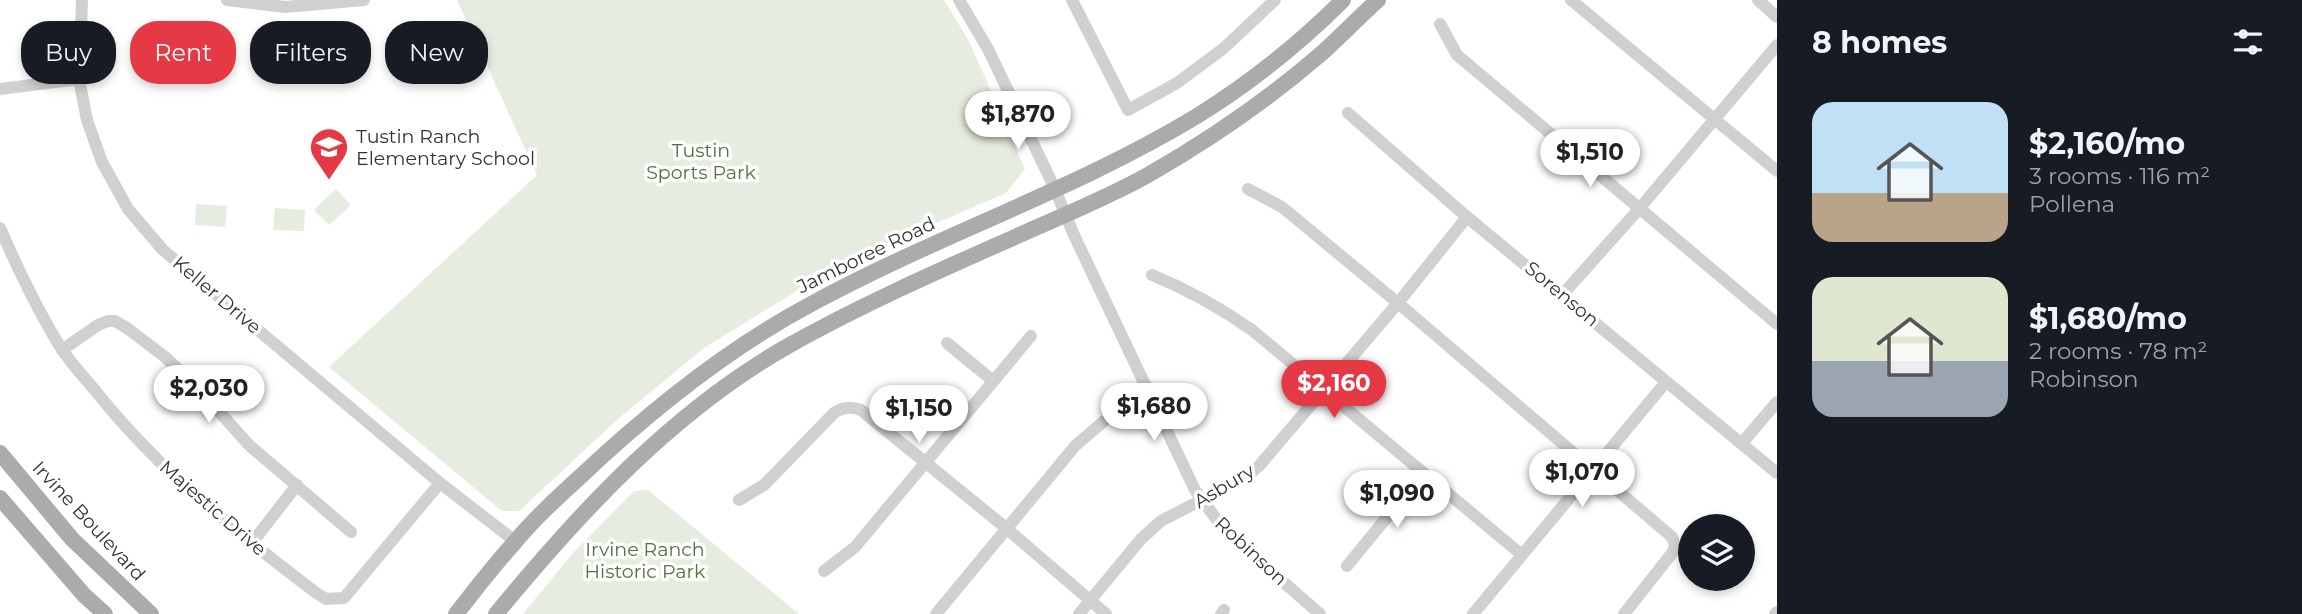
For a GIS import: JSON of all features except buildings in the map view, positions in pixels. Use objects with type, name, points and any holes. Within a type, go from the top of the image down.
[{"type":"main road","name":"Jamboree Road","points":[[456,614],[515,541],[624,436],[739,347],[811,303],[884,266],[1125,156],[1198,115],[1286,54],[1343,0]]},
{"type":"main road","points":[[496,614],[539,561],[629,467],[725,388],[787,347],[817,331],[932,274],[1147,175],[1205,140],[1268,96],[1322,53],[1378,0]]},
{"type":"main road","name":"Irvine Boulevard","points":[[0,453],[72,539],[151,614]]},
{"type":"main road","points":[[0,498],[84,595],[105,614]]},
{"type":"street","name":"Keller Drive","points":[[81,21],[82,0]]},
{"type":"street","points":[[228,0],[285,7],[364,0]]},
{"type":"street","name":"Robinson","points":[[959,0],[988,49],[1194,487],[1224,531],[1320,614]]},
{"type":"street","points":[[1072,0],[1128,110],[1177,83],[1224,48],[1275,0]]},
{"type":"street","points":[[1571,0],[1777,171]]},
{"type":"street","points":[[1758,0],[1777,17]]},
{"type":"street","points":[[1440,24],[1457,55],[1777,324]]},
{"type":"street","points":[[1563,294],[1639,209],[1777,45]]},
{"type":"street","points":[[0,89],[40,84]]},
{"type":"street","name":"Keller Drive","points":[[80,84],[87,120],[102,162],[128,209],[163,250],[440,482],[515,541]]},
{"type":"street","name":"Sorenson","points":[[1348,113],[1467,217],[1777,473]]},
{"type":"street","points":[[1248,188],[1282,207],[1672,537],[1675,545],[1669,559],[1624,614]]},
{"type":"street","name":"Asbury","points":[[1079,614],[1141,539],[1161,521],[1246,477],[1259,466],[1398,303],[1467,217]]},
{"type":"street","name":"Majestic Drive","points":[[0,228],[26,284],[62,350],[117,418],[186,489],[251,544],[326,599],[344,598],[440,482]]},
{"type":"street","points":[[1152,275],[1189,290],[1220,307],[1252,330],[1522,555]]},
{"type":"street","points":[[62,350],[108,321],[115,321],[127,328],[185,376],[250,446],[351,532]]},
{"type":"street","points":[[824,571],[855,547],[1031,336]]},
{"type":"street","points":[[947,343],[992,380]]},
{"type":"street","points":[[1473,614],[1666,382]]},
{"type":"street","points":[[1742,443],[1777,402]]},
{"type":"street","points":[[739,500],[764,485],[834,413],[847,407],[861,410],[1006,528],[1106,614]]},
{"type":"street","points":[[936,614],[1074,446],[1104,421]]},
{"type":"street","points":[[1347,566],[1423,473]]},
{"type":"street","points":[[251,544],[297,485]]},
{"type":"green space","name":"Tustin Sports Park","points":[[457,0],[944,0],[970,43],[1025,169],[1006,193],[904,237],[803,287],[704,348],[619,418],[519,511],[502,511],[329,367],[537,175],[488,68],[488,21],[467,21]]},
{"type":"green space","points":[[336,189],[351,205],[329,225],[314,210]]},
{"type":"green space","points":[[196,204],[227,206],[225,227],[195,225]]},
{"type":"green space","points":[[275,208],[305,210],[304,231],[273,230]]},
{"type":"green space","name":"Irvine Ranch Historic Park","points":[[648,490],[799,614],[523,614],[573,553],[634,491]]},
{"type":"place","name":"Tustin Ranch Elementary School","points":[[329,181]]}]
